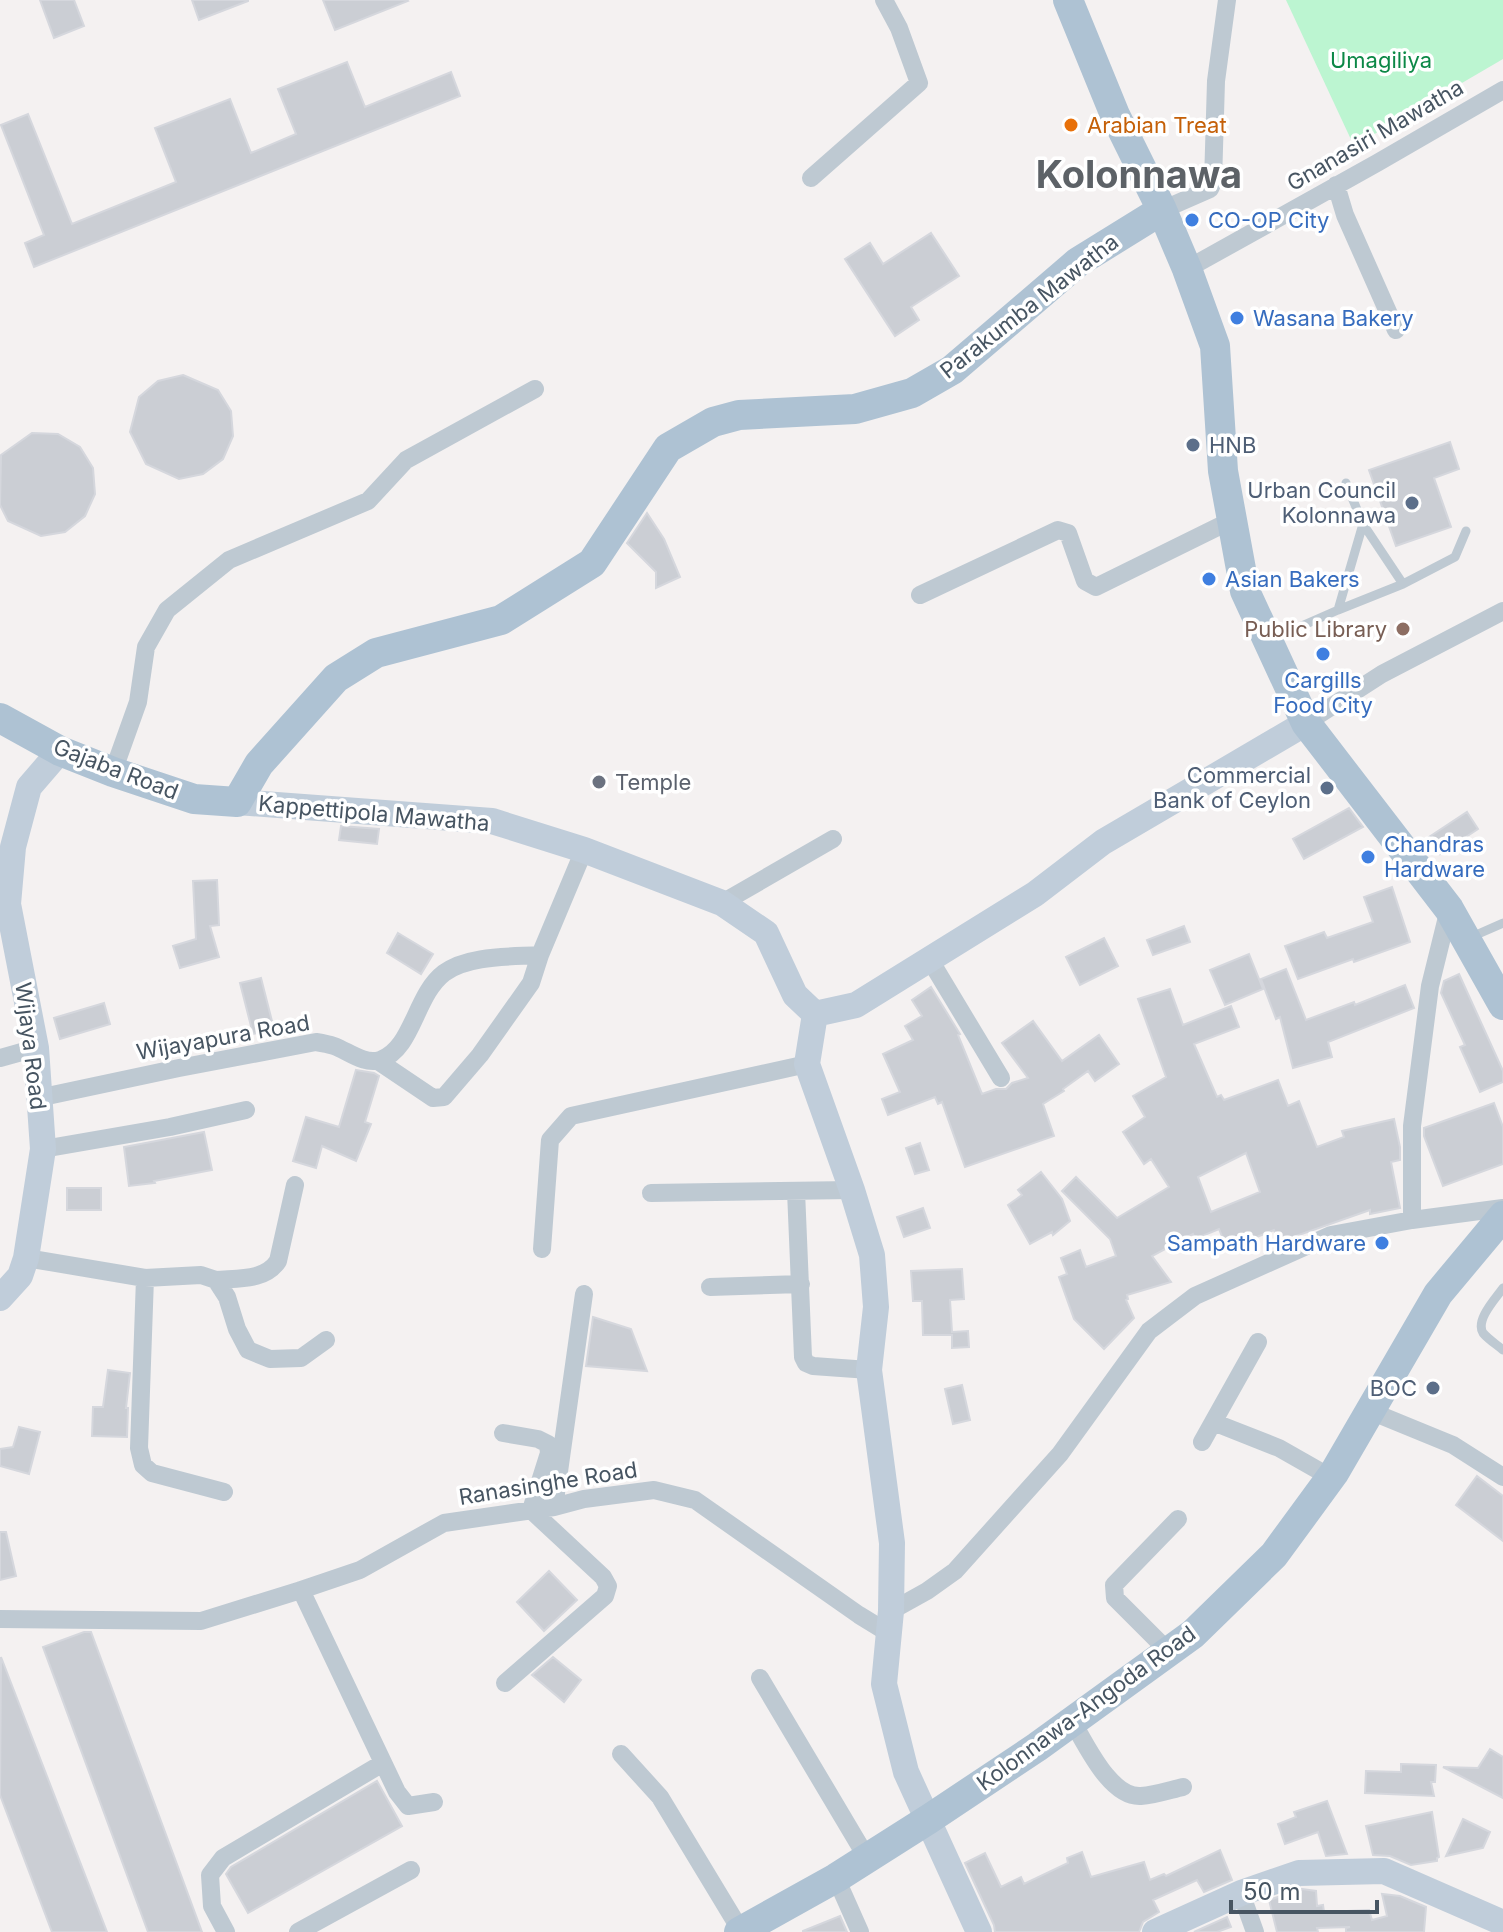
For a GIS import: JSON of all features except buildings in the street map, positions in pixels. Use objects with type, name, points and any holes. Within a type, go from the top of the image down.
[{"type":"main road","points":[[1068,0],[1115,115],[1162,210],[1215,346],[1223,471],[1245,591],[1306,723],[1449,909],[1503,1005]]},
{"type":"main road","name":"Parakumba Mawatha","points":[[237,802],[259,764],[336,678],[376,653],[501,620],[592,563],[668,448],[713,422],[739,415],[855,409],[912,393],[952,370],[1078,262],[1162,210]]},
{"type":"main road","name":"Gajaba Road","points":[[0,718],[60,751],[113,772],[194,799],[237,802]]},
{"type":"main road","name":"Kolonnawa-Angoda Road","points":[[740,1932],[836,1878],[929,1819],[1037,1747],[1193,1634],[1274,1555],[1330,1477],[1438,1294],[1498,1223]]},
{"type":"street","points":[[811,178],[919,83],[899,28],[884,0]]},
{"type":"street","points":[[1162,210],[1210,189],[1213,182],[1216,81],[1227,0]]},
{"type":"street","name":"Gnanasiri Mawatha","points":[[1187,269],[1503,90]]},
{"type":"street","points":[[1336,185],[1345,215],[1396,330]]},
{"type":"street","points":[[113,772],[138,702],[146,647],[167,610],[229,560],[368,501],[406,460],[535,389]]},
{"type":"street","points":[[920,595],[1058,530],[1068,533],[1085,581],[1096,587],[1232,520]]},
{"type":"street","points":[[979,1932],[906,1772],[884,1684],[890,1622],[892,1543],[869,1370],[876,1307],[872,1255],[807,1064],[815,1014],[856,1005],[1035,894],[1103,842],[1306,723],[1382,674],[1503,611]]},
{"type":"street","name":"Wijaya Road","points":[[0,1298],[20,1276],[26,1258],[43,1149],[36,1048],[4,904],[13,847],[29,787],[60,751]]},
{"type":"street","name":"Kappettipola Mawatha","points":[[237,802],[492,821],[584,850],[722,903],[766,933],[795,995],[815,1014]]},
{"type":"street","points":[[722,903],[833,839]]},
{"type":"street","points":[[378,1061],[393,1052],[405,1039],[423,997],[444,973],[472,960],[540,955],[584,850]]},
{"type":"street","points":[[1412,1220],[1412,1126],[1430,986],[1449,909]]},
{"type":"street","name":"Wijayapura Road","points":[[38,1098],[316,1042],[334,1046],[359,1058],[378,1061],[433,1098],[444,1097],[480,1055],[531,983],[540,955]]},
{"type":"street","points":[[930,960],[1001,1078]]},
{"type":"street","points":[[0,1058],[36,1048]]},
{"type":"street","points":[[542,1249],[550,1140],[571,1116],[807,1064]]},
{"type":"street","points":[[43,1149],[246,1110]]},
{"type":"street","points":[[26,1258],[145,1278],[201,1275],[216,1280],[262,1275],[278,1261],[295,1185]]},
{"type":"street","points":[[651,1193],[852,1190]]},
{"type":"street","points":[[796,1191],[803,1357],[806,1363],[813,1366],[869,1370]]},
{"type":"street","points":[[890,1622],[955,1571],[1060,1454],[1149,1331],[1195,1296],[1331,1235],[1412,1220],[1498,1223]]},
{"type":"street","points":[[145,1278],[139,1448],[143,1465],[152,1473],[224,1492]]},
{"type":"street","points":[[216,1280],[227,1297],[237,1329],[248,1350],[270,1359],[301,1358],[326,1340]]},
{"type":"street","points":[[710,1287],[801,1284]]},
{"type":"street","points":[[554,1507],[584,1294]]},
{"type":"street","points":[[1202,1442],[1258,1342]]},
{"type":"street","points":[[1370,1411],[1453,1445],[1503,1477]]},
{"type":"street","points":[[1213,1422],[1279,1448],[1330,1477]]},
{"type":"street","points":[[503,1433],[538,1439],[548,1444],[549,1453],[531,1510],[603,1577],[608,1586],[605,1596],[505,1683]]},
{"type":"street","name":"Ranasinghe Road","points":[[0,1619],[201,1621],[360,1570],[444,1523],[654,1490],[695,1500],[859,1615],[890,1622]]},
{"type":"street","points":[[1168,1651],[1115,1598],[1114,1585],[1178,1519]]},
{"type":"street","points":[[301,1590],[397,1792],[408,1806],[434,1802]]},
{"type":"street","points":[[760,1678],[867,1858]]},
{"type":"street","points":[[1072,1721],[1106,1777],[1124,1792],[1139,1797],[1183,1787]]},
{"type":"street","points":[[621,1754],[660,1797],[740,1932]]},
{"type":"street","points":[[226,1932],[212,1906],[210,1875],[223,1858],[383,1763]]},
{"type":"street","points":[[298,1932],[411,1870]]},
{"type":"street","points":[[1155,1932],[1241,1893],[1299,1873],[1384,1871],[1503,1923]]},
{"type":"street","points":[[836,1878],[860,1932]]},
{"type":"street","points":[[1241,1893],[1255,1932]]},
{"type":"lane","points":[[1346,483],[1363,524],[1403,584]]},
{"type":"lane","points":[[1338,610],[1363,524]]},
{"type":"lane","points":[[1267,641],[1403,584],[1455,557],[1466,531]]},
{"type":"lane","points":[[1466,939],[1503,923]]},
{"type":"lane","points":[[1503,1288],[1480,1325],[1484,1333],[1503,1350]]},
{"type":"green space","name":"Umagiliya","points":[[1286,0],[1503,0],[1503,59],[1354,146]]},
{"type":"place","name":"Arabian Treat","points":[[1071,125]]},
{"type":"place","name":"CO-OP City","points":[[1192,220]]},
{"type":"place","name":"Wasana Bakery","points":[[1237,318]]},
{"type":"place","name":"HNB","points":[[1193,445]]},
{"type":"place","name":"Urban Council Kolonnawa","points":[[1412,503]]},
{"type":"place","name":"Asian Bakers","points":[[1209,579]]},
{"type":"place","name":"Public Library","points":[[1403,629]]},
{"type":"place","name":"Cargills Food City","points":[[1323,654]]},
{"type":"place","name":"Temple","points":[[599,782]]},
{"type":"place","name":"Commercial Bank of Ceylon","points":[[1327,788]]},
{"type":"place","name":"Chandras Hardware","points":[[1368,857]]},
{"type":"place","name":"Sampath Hardware","points":[[1382,1243]]},
{"type":"place","name":"BOC","points":[[1433,1388]]},
{"type":"district","name":"Kolonnawa","points":[[1139,175]]}]
